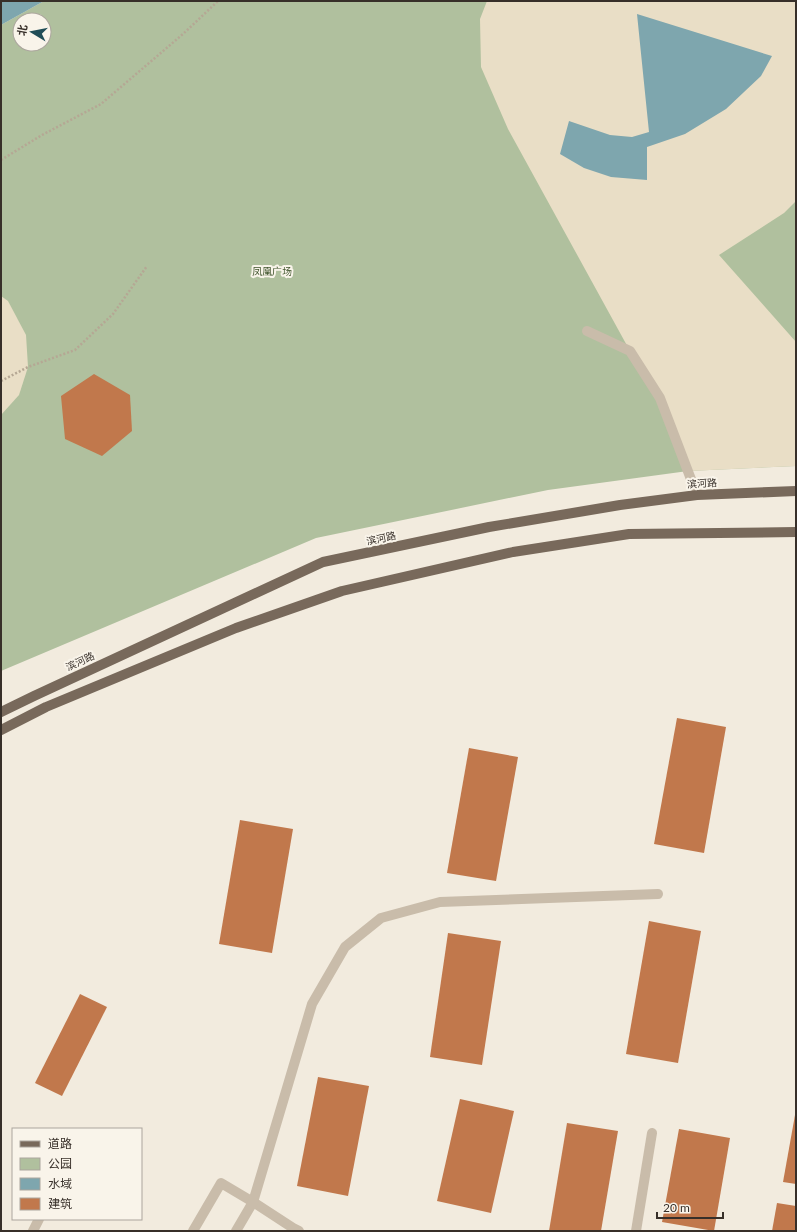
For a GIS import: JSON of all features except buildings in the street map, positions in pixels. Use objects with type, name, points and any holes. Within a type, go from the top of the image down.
[{"type":"main road","name":"滨河路","points":[[1,712],[324,562],[489,527],[620,505],[697,495],[796,491]]},
{"type":"main road","points":[[1,730],[46,707],[236,628],[342,591],[512,552],[629,534],[796,532]]},
{"type":"street","points":[[587,331],[630,351],[660,398],[697,495]]},
{"type":"street","points":[[236,1231],[253,1202],[312,1004],[345,947],[381,918],[440,902],[658,894]]},
{"type":"street","points":[[636,1231],[652,1133]]},
{"type":"street","points":[[193,1231],[221,1183],[299,1231]]},
{"type":"street","points":[[33,1231],[38,1220]]},
{"type":"path","points":[[1,160],[42,135],[101,104],[183,34],[218,1]]},
{"type":"path","points":[[1,381],[28,367],[75,350],[112,314],[147,266]]},
{"type":"green space","name":"凤凰广场","points":[[44,1],[796,1],[796,466],[688,471],[548,490],[316,538],[1,671],[1,25],[12,19],[12,52],[52,52],[52,12],[24,12]]},
{"type":"shaded area","points":[[487,1],[796,1],[796,201],[784,213],[719,255],[796,342],[796,466],[688,471],[660,398],[630,351],[508,129],[481,67],[480,19]]},
{"type":"shaded area","points":[[1,296],[8,301],[26,335],[28,367],[19,395],[1,415]]},
{"type":"water","points":[[1,1],[44,1],[24,12],[12,12],[12,19],[1,25]]},
{"type":"water","points":[[637,14],[772,56],[761,76],[726,109],[685,134],[647,147],[647,180],[611,177],[584,168],[560,154],[569,121],[610,135],[632,137],[649,132]]}]
